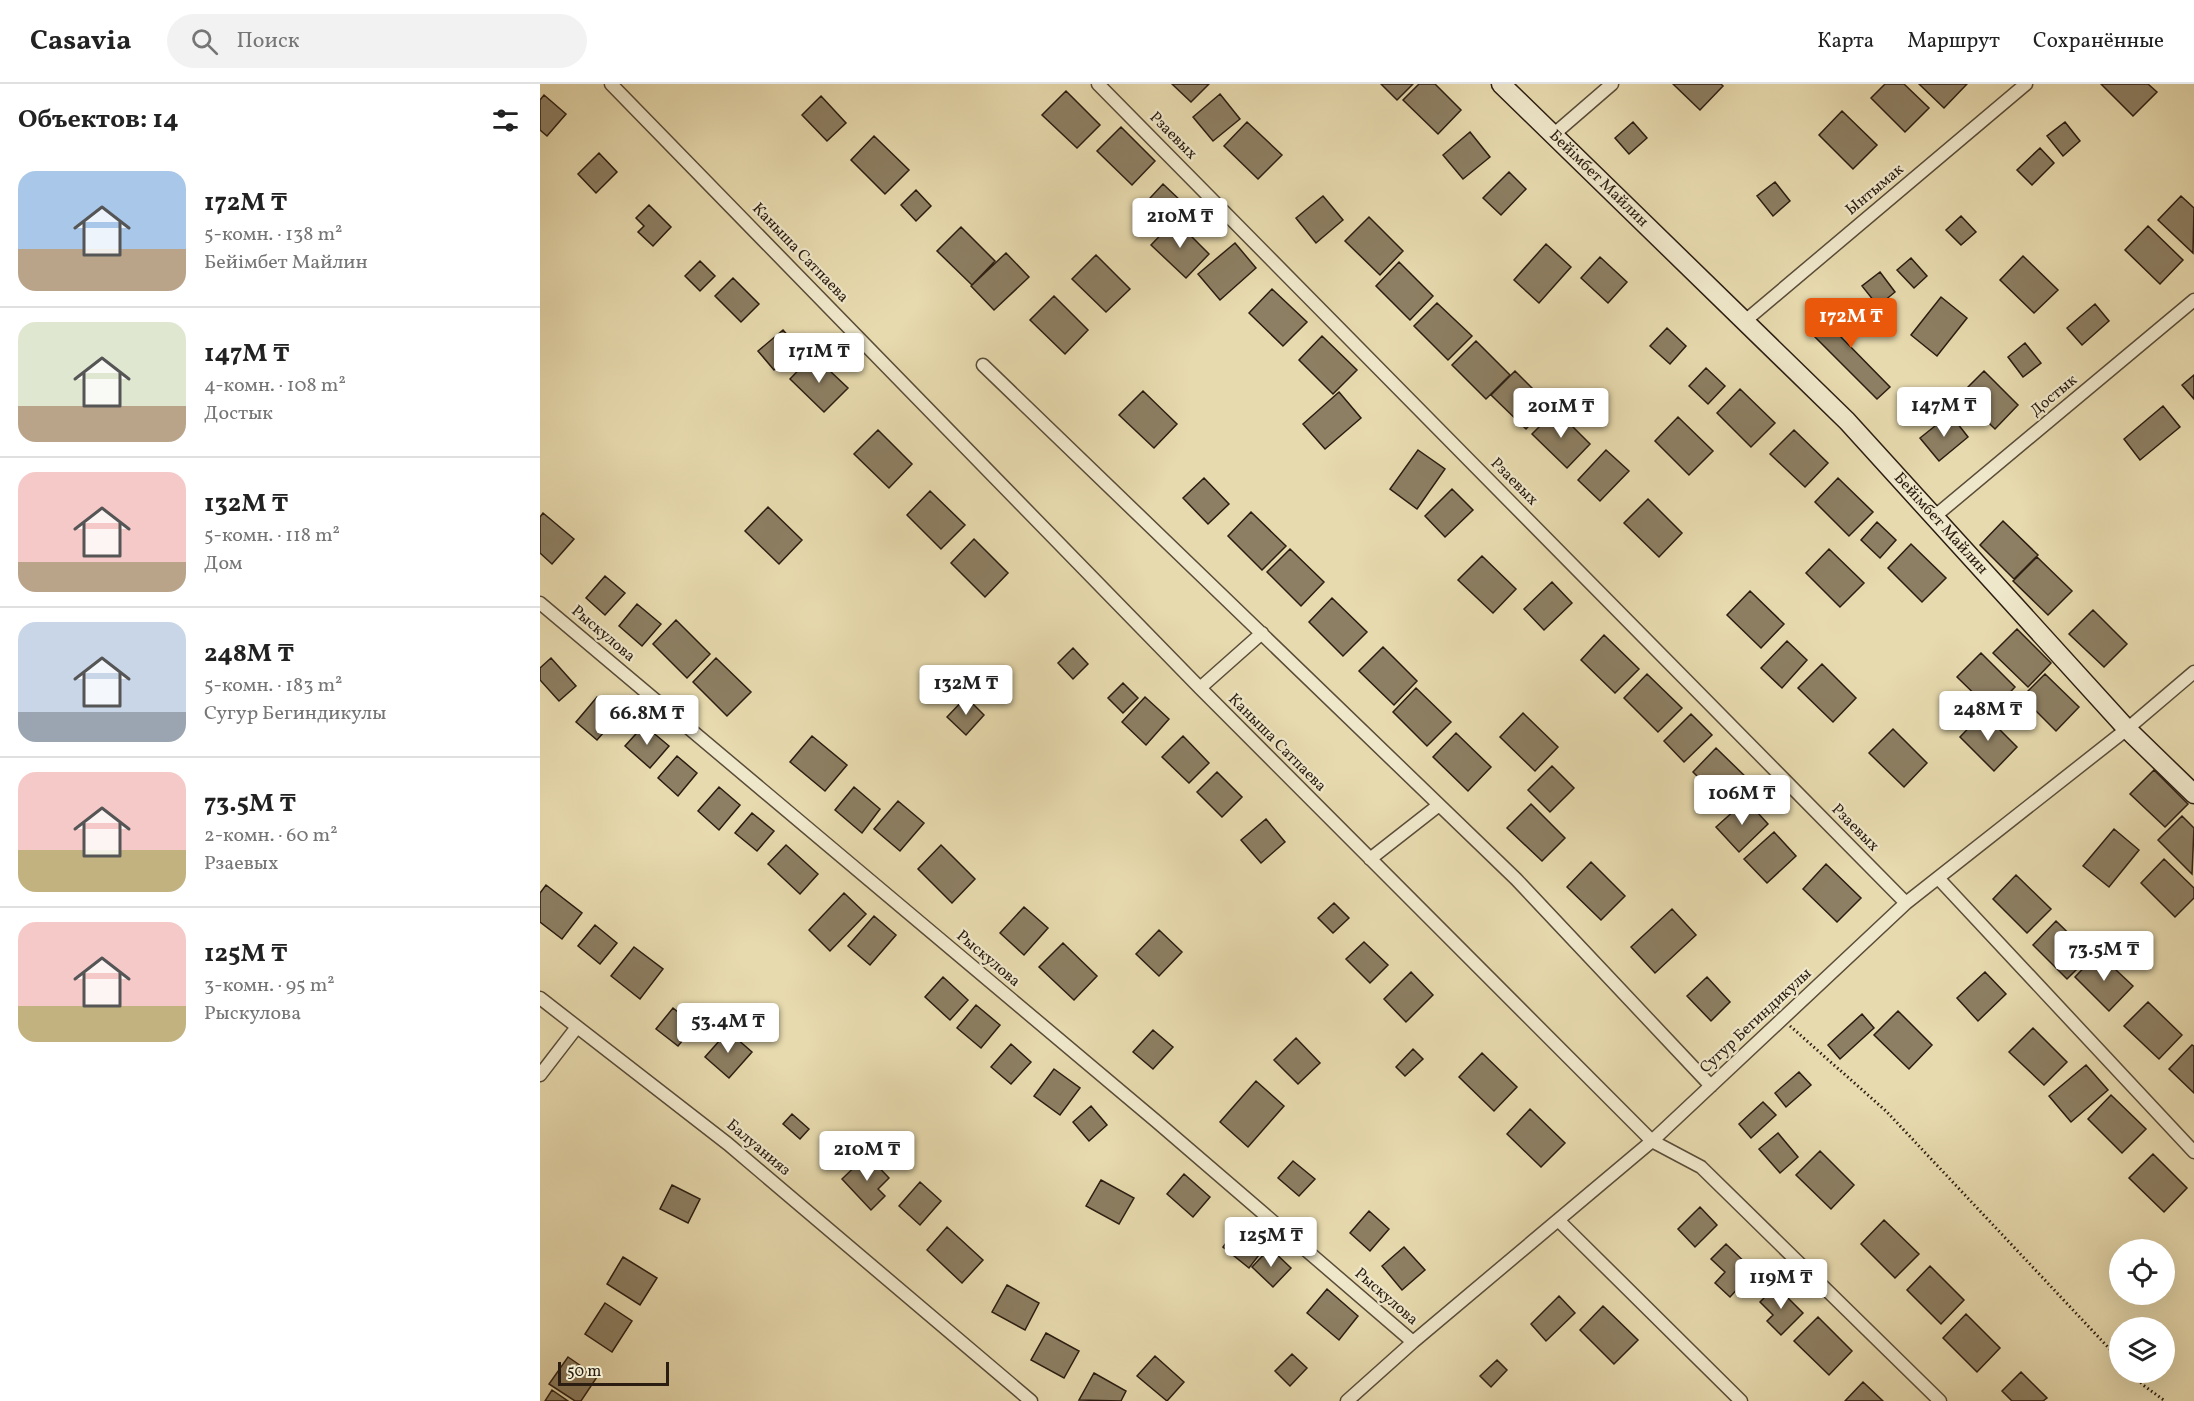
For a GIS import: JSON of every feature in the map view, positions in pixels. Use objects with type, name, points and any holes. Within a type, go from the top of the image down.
[{"type":"street","name":"Каныша Сатпаева","points":[[611,84],[1200,688],[1652,1141],[1701,1167],[1940,1401]]},
{"type":"street","name":"Рзаевых","points":[[1098,84],[1906,903]]},
{"type":"street","name":"Бейімбет Майлин","points":[[1501,84],[1847,421],[2127,729],[2194,794]]},
{"type":"street","points":[[1553,135],[1612,84]]},
{"type":"street","name":"Ынтымак","points":[[1745,321],[2026,84]]},
{"type":"street","name":"Достык","points":[[1934,517],[2194,300]]},
{"type":"street","points":[[983,365],[1516,879],[1712,1086]]},
{"type":"street","name":"Рыскулова","points":[[540,603],[1147,1113],[1413,1342]]},
{"type":"street","points":[[1200,688],[1262,633]]},
{"type":"street","name":"Сугур Бегиндикулы","points":[[1347,1401],[1413,1342],[1652,1141],[1906,903],[2127,729],[2194,672]]},
{"type":"street","points":[[1370,859],[1439,805]]},
{"type":"street","points":[[1938,878],[2194,1152]]},
{"type":"street","name":"Балуанияз","points":[[540,998],[728,1144],[1031,1401]]},
{"type":"street","points":[[540,1075],[577,1027]]},
{"type":"street","points":[[1558,1220],[1741,1401]]},
{"type":"path","points":[[1782,1019],[1886,1111],[2109,1348]]},
{"type":"path","points":[[2141,1383],[2165,1401]]},
{"type":"building","points":[[1172,84],[1209,84],[1191,102]]},
{"type":"building","points":[[1381,84],[1413,84],[1397,100]]},
{"type":"building","points":[[1419,84],[1435,84],[1461,110],[1438,134],[1403,100]]},
{"type":"building","points":[[1673,84],[1721,84],[1723,86],[1700,110]]},
{"type":"building","points":[[1885,84],[1904,84],[1929,108],[1905,132],[1871,98]]},
{"type":"building","points":[[1919,84],[1967,84],[1944,108]]},
{"type":"building","points":[[2101,84],[2148,84],[2157,92],[2133,116]]},
{"type":"building","points":[[1066,91],[1100,125],[1077,148],[1042,115]]},
{"type":"building","points":[[1220,94],[1240,119],[1213,141],[1193,117]]},
{"type":"building","points":[[544,95],[566,114],[547,136],[540,130],[540,100]]},
{"type":"building","points":[[821,96],[846,123],[827,141],[802,115]]},
{"type":"building","points":[[1842,111],[1877,145],[1853,169],[1819,135]]},
{"type":"building","points":[[1247,122],[1282,155],[1258,179],[1224,146]]},
{"type":"building","points":[[1633,122],[1647,138],[1629,154],[1615,138]]},
{"type":"building","points":[[2065,122],[2080,141],[2063,156],[2047,136]]},
{"type":"building","points":[[1121,127],[1155,161],[1132,185],[1097,151]]},
{"type":"building","points":[[1470,132],[1490,157],[1463,179],[1443,155]]},
{"type":"building","points":[[874,136],[909,170],[885,194],[851,160]]},
{"type":"building","points":[[2040,148],[2054,163],[2032,185],[2017,170]]},
{"type":"building","points":[[599,153],[617,172],[596,193],[578,174]]},
{"type":"building","points":[[1509,172],[1526,189],[1501,215],[1483,198]]},
{"type":"building","points":[[1775,182],[1790,201],[1773,216],[1757,196]]},
{"type":"building","points":[[1163,184],[1182,202],[1157,228],[1139,210]]},
{"type":"building","points":[[916,190],[931,206],[916,221],[901,205]]},
{"type":"building","points":[[1323,196],[1343,220],[1316,243],[1296,218]]},
{"type":"building","points":[[2181,196],[2194,208],[2193,253],[2158,220]]},
{"type":"building","points":[[649,205],[671,227],[653,246],[638,232],[644,226],[636,218]]},
{"type":"building","points":[[1961,216],[1976,232],[1961,245],[1946,230]]},
{"type":"building","points":[[1369,217],[1403,251],[1380,275],[1345,241]]},
{"type":"building","points":[[1175,220],[1209,254],[1186,278],[1151,245]]},
{"type":"building","points":[[2148,226],[2183,260],[2160,284],[2125,250]]},
{"type":"building","points":[[961,227],[995,261],[972,285],[937,251]]},
{"type":"building","points":[[1235,243],[1256,268],[1220,300],[1198,274]]},
{"type":"building","points":[[1546,244],[1571,267],[1539,303],[1514,280]]},
{"type":"building","points":[[1006,253],[1029,277],[994,310],[971,286]]},
{"type":"building","points":[[1096,255],[1130,289],[1106,312],[1072,279]]},
{"type":"building","points":[[2023,256],[2058,290],[2034,313],[2000,280]]},
{"type":"building","points":[[1600,257],[1627,282],[1608,303],[1581,278]]},
{"type":"building","points":[[1911,258],[1927,276],[1914,288],[1897,270]]},
{"type":"building","points":[[700,261],[715,276],[700,291],[685,276]]},
{"type":"building","points":[[1399,262],[1433,296],[1410,320],[1376,286]]},
{"type":"building","points":[[1880,272],[1895,292],[1878,306],[1862,286]]},
{"type":"building","points":[[733,278],[759,304],[741,322],[715,296]]},
{"type":"building","points":[[1272,289],[1307,322],[1283,346],[1249,313]]},
{"type":"building","points":[[1054,296],[1088,330],[1065,354],[1030,320]]},
{"type":"building","points":[[1941,297],[1967,318],[1937,356],[1911,335]]},
{"type":"building","points":[[1853,299],[1865,311],[1840,336],[1890,387],[1877,399],[1815,337]]},
{"type":"building","points":[[1437,303],[1472,336],[1448,360],[1414,326]]},
{"type":"building","points":[[2095,304],[2109,321],[2082,345],[2067,328]]},
{"type":"building","points":[[1667,328],[1686,346],[1670,364],[1650,346]]},
{"type":"building","points":[[783,330],[799,348],[774,370],[758,351]]},
{"type":"building","points":[[1322,336],[1357,370],[1333,394],[1299,360]]},
{"type":"building","points":[[1476,341],[1510,375],[1486,399],[1452,365]]},
{"type":"building","points":[[2025,343],[2041,363],[2023,377],[2008,357]]},
{"type":"building","points":[[813,355],[848,388],[824,412],[790,379]]},
{"type":"building","points":[[1706,368],[1725,386],[1708,404],[1689,386]]},
{"type":"building","points":[[1515,371],[1549,405],[1526,429],[1491,395]]},
{"type":"building","points":[[1984,371],[2018,405],[1995,429],[1960,395]]},
{"type":"building","points":[[2194,375],[2194,399],[2182,385]]},
{"type":"building","points":[[1740,389],[1775,423],[1751,447],[1717,413]]},
{"type":"building","points":[[1143,391],[1177,424],[1154,448],[1119,415]]},
{"type":"building","points":[[1339,392],[1361,418],[1325,449],[1303,424]]},
{"type":"building","points":[[2163,406],[2180,427],[2140,460],[2124,439]]},
{"type":"building","points":[[1556,410],[1590,444],[1567,468],[1532,434]]},
{"type":"building","points":[[1950,414],[1968,437],[1939,461],[1920,438]]},
{"type":"building","points":[[1678,417],[1713,451],[1689,475],[1655,441]]},
{"type":"building","points":[[878,430],[912,464],[889,488],[854,454]]},
{"type":"building","points":[[1794,430],[1828,463],[1805,487],[1770,454]]},
{"type":"building","points":[[1418,450],[1445,469],[1417,509],[1390,489]]},
{"type":"building","points":[[1606,450],[1629,471],[1600,501],[1578,480]]},
{"type":"building","points":[[1204,478],[1229,504],[1208,524],[1183,498]]},
{"type":"building","points":[[1838,478],[1873,512],[1849,536],[1815,502]]},
{"type":"building","points":[[1452,489],[1473,510],[1445,537],[1425,516]]},
{"type":"building","points":[[930,491],[965,525],[941,549],[907,515]]},
{"type":"building","points":[[1648,499],[1682,533],[1659,557],[1624,523]]},
{"type":"building","points":[[768,507],[802,540],[779,564],[745,531]]},
{"type":"building","points":[[1251,512],[1286,546],[1262,570],[1228,536]]},
{"type":"building","points":[[543,513],[574,539],[552,564],[540,553],[540,517]]},
{"type":"building","points":[[2003,521],[2038,555],[2014,579],[1980,545]]},
{"type":"building","points":[[1877,522],[1896,540],[1880,558],[1861,540]]},
{"type":"building","points":[[974,539],[1008,573],[985,597],[951,563]]},
{"type":"building","points":[[1911,544],[1946,578],[1922,602],[1888,568]]},
{"type":"building","points":[[1290,549],[1324,582],[1301,606],[1267,572]]},
{"type":"building","points":[[1829,549],[1864,583],[1840,607],[1806,573]]},
{"type":"building","points":[[1482,556],[1516,589],[1493,613],[1458,580]]},
{"type":"building","points":[[2037,557],[2072,591],[2048,615],[2013,581]]},
{"type":"building","points":[[605,576],[625,593],[605,615],[586,598]]},
{"type":"building","points":[[1552,582],[1572,603],[1544,630],[1524,609]]},
{"type":"building","points":[[1750,591],[1784,624],[1761,648],[1727,615]]},
{"type":"building","points":[[1332,598],[1367,632],[1343,656],[1309,622]]},
{"type":"building","points":[[637,604],[661,624],[642,646],[619,626]]},
{"type":"building","points":[[2093,610],[2127,644],[2104,667],[2069,634]]},
{"type":"building","points":[[676,620],[710,654],[687,678],[653,644]]},
{"type":"building","points":[[2017,629],[2051,663],[2028,687],[1993,653]]},
{"type":"building","points":[[1604,635],[1639,669],[1615,693],[1581,660]]},
{"type":"building","points":[[1787,641],[1807,660],[1782,688],[1761,668]]},
{"type":"building","points":[[1383,647],[1417,681],[1394,705],[1359,671]]},
{"type":"building","points":[[1073,648],[1088,664],[1073,679],[1058,663]]},
{"type":"building","points":[[1981,653],[2015,687],[1992,711],[1957,677]]},
{"type":"building","points":[[551,658],[576,686],[559,701],[540,680],[540,668]]},
{"type":"building","points":[[716,658],[751,692],[727,716],[693,682]]},
{"type":"building","points":[[1822,664],[1856,698],[1833,722],[1798,688]]},
{"type":"building","points":[[1647,674],[1682,708],[1658,732],[1624,698]]},
{"type":"building","points":[[2045,674],[2079,707],[2056,731],[2022,697]]},
{"type":"building","points":[[1123,683],[1138,698],[1123,713],[1108,698]]},
{"type":"building","points":[[1416,688],[1451,722],[1427,746],[1393,712]]},
{"type":"building","points":[[597,697],[619,715],[597,740],[576,722]]},
{"type":"building","points":[[966,697],[984,715],[966,735],[947,717]]},
{"type":"building","points":[[1145,697],[1169,719],[1146,745],[1122,722]]},
{"type":"building","points":[[1523,713],[1558,747],[1535,771],[1500,737]]},
{"type":"building","points":[[1983,713],[2017,747],[1994,771],[1960,737]]},
{"type":"building","points":[[1691,714],[1712,735],[1684,762],[1664,741]]},
{"type":"building","points":[[644,725],[669,746],[650,768],[625,746]]},
{"type":"building","points":[[1893,729],[1927,763],[1904,787],[1869,753]]},
{"type":"building","points":[[1456,733],[1491,767],[1468,791],[1433,757]]},
{"type":"building","points":[[812,736],[847,765],[825,791],[790,762]]},
{"type":"building","points":[[1183,736],[1209,763],[1189,783],[1162,757]]},
{"type":"building","points":[[1716,748],[1751,782],[1727,806],[1693,772]]},
{"type":"building","points":[[677,756],[697,773],[678,796],[658,778]]},
{"type":"building","points":[[1552,766],[1574,788],[1550,812],[1528,790]]},
{"type":"building","points":[[2154,770],[2188,804],[2165,827],[2130,794]]},
{"type":"building","points":[[1217,772],[1242,797],[1222,817],[1197,792]]},
{"type":"building","points":[[719,787],[740,805],[719,830],[698,811]]},
{"type":"building","points":[[854,787],[880,809],[862,833],[835,810]]},
{"type":"building","points":[[1746,800],[1768,824],[1739,852],[1716,827]]},
{"type":"building","points":[[898,801],[924,823],[900,851],[874,829]]},
{"type":"building","points":[[1531,804],[1565,838],[1542,861],[1507,828]]},
{"type":"building","points":[[752,813],[774,831],[757,851],[735,833]]},
{"type":"building","points":[[2182,816],[2194,828],[2192,874],[2158,840]]},
{"type":"building","points":[[1266,819],[1285,842],[1261,863],[1241,840]]},
{"type":"building","points":[[2114,829],[2139,850],[2109,887],[2083,866]]},
{"type":"building","points":[[1774,832],[1796,856],[1767,883],[1744,859]]},
{"type":"building","points":[[786,845],[818,874],[800,894],[768,864]]},
{"type":"building","points":[[941,845],[975,879],[952,903],[918,869]]},
{"type":"building","points":[[2164,859],[2194,888],[2194,898],[2175,917],[2141,883]]},
{"type":"building","points":[[1591,862],[1625,896],[1601,920],[1567,887]]},
{"type":"building","points":[[1826,864],[1861,898],[1837,922],[1803,889]]},
{"type":"building","points":[[2016,875],[2051,909],[2027,933],[1993,899]]},
{"type":"building","points":[[546,885],[582,913],[562,939],[540,922],[540,893]]},
{"type":"building","points":[[844,893],[866,914],[830,951],[809,930]]},
{"type":"building","points":[[1334,903],[1349,918],[1333,933],[1318,918]]},
{"type":"building","points":[[1024,907],[1048,928],[1024,955],[1000,933]]},
{"type":"building","points":[[1672,909],[1696,935],[1655,973],[1631,947]]},
{"type":"building","points":[[874,916],[896,935],[870,965],[848,946]]},
{"type":"building","points":[[2056,921],[2091,955],[2067,979],[2033,945]]},
{"type":"building","points":[[595,925],[617,943],[600,964],[578,946]]},
{"type":"building","points":[[1159,930],[1182,952],[1159,976],[1136,954]]},
{"type":"building","points":[[1364,942],[1388,965],[1370,983],[1346,959]]},
{"type":"building","points":[[1063,943],[1097,976],[1074,1000],[1039,967]]},
{"type":"building","points":[[634,947],[663,969],[640,999],[611,976]]},
{"type":"building","points":[[2098,953],[2133,986],[2109,1011],[2075,977]]},
{"type":"building","points":[[1411,972],[1433,995],[1406,1022],[1384,999]]},
{"type":"building","points":[[1985,972],[2006,994],[1978,1021],[1957,998]]},
{"type":"building","points":[[943,977],[968,1000],[950,1020],[925,997]]},
{"type":"building","points":[[1707,977],[1730,1002],[1711,1021],[1687,996]]},
{"type":"building","points":[[2148,1002],[2182,1035],[2159,1059],[2124,1026]]},
{"type":"building","points":[[976,1005],[1000,1025],[981,1048],[957,1028]]},
{"type":"building","points":[[673,1008],[695,1026],[678,1046],[656,1029]]},
{"type":"building","points":[[1898,1011],[1932,1045],[1909,1069],[1874,1035]]},
{"type":"building","points":[[1862,1014],[1874,1028],[1840,1059],[1828,1045]]},
{"type":"building","points":[[2033,1028],[2067,1062],[2044,1085],[2009,1052]]},
{"type":"building","points":[[1153,1030],[1173,1047],[1153,1069],[1133,1052]]},
{"type":"building","points":[[728,1031],[752,1052],[729,1078],[705,1057]]},
{"type":"building","points":[[1296,1038],[1320,1063],[1298,1084],[1274,1060]]},
{"type":"building","points":[[1011,1044],[1031,1062],[1011,1084],[991,1067]]},
{"type":"building","points":[[2192,1045],[2194,1046],[2194,1093],[2169,1069]]},
{"type":"building","points":[[1413,1049],[1423,1059],[1405,1076],[1396,1067]]},
{"type":"building","points":[[1482,1053],[1517,1087],[1494,1111],[1459,1077]]},
{"type":"building","points":[[2086,1065],[2108,1090],[2071,1122],[2049,1096]]},
{"type":"building","points":[[1054,1069],[1080,1088],[1060,1115],[1034,1096]]},
{"type":"building","points":[[1799,1072],[1811,1085],[1786,1107],[1775,1093]]},
{"type":"building","points":[[1256,1081],[1284,1106],[1248,1147],[1220,1122]]},
{"type":"building","points":[[2111,1095],[2146,1129],[2122,1153],[2088,1119]]},
{"type":"building","points":[[1763,1102],[1776,1115],[1751,1138],[1739,1124]]},
{"type":"building","points":[[1091,1106],[1107,1125],[1089,1141],[1073,1122]]},
{"type":"building","points":[[1530,1109],[1565,1143],[1541,1167],[1507,1134]]},
{"type":"building","points":[[792,1114],[809,1129],[800,1139],[783,1124]]},
{"type":"building","points":[[1778,1133],[1798,1157],[1780,1173],[1759,1149]]},
{"type":"building","points":[[1820,1151],[1854,1185],[1831,1209],[1796,1175]]},
{"type":"building","points":[[2153,1154],[2187,1188],[2164,1212],[2129,1178]]},
{"type":"building","points":[[867,1155],[889,1178],[878,1189],[885,1196],[871,1210],[842,1179]]},
{"type":"building","points":[[1293,1161],[1315,1179],[1299,1196],[1278,1178]]},
{"type":"building","points":[[1184,1174],[1210,1197],[1193,1217],[1167,1194]]},
{"type":"building","points":[[1101,1180],[1134,1198],[1119,1224],[1086,1206]]},
{"type":"building","points":[[920,1182],[941,1201],[920,1225],[899,1206]]},
{"type":"building","points":[[672,1185],[700,1199],[688,1223],[660,1209]]},
{"type":"building","points":[[1700,1207],[1717,1225],[1695,1247],[1678,1229]]},
{"type":"building","points":[[1369,1211],[1389,1229],[1370,1251],[1350,1233]]},
{"type":"building","points":[[1884,1220],[1919,1254],[1895,1278],[1861,1244]]},
{"type":"building","points":[[1242,1221],[1269,1242],[1249,1268],[1223,1247]]},
{"type":"building","points":[[947,1227],[983,1260],[962,1283],[927,1250]]},
{"type":"building","points":[[1726,1244],[1754,1271],[1730,1297],[1715,1283],[1725,1272],[1711,1259]]},
{"type":"building","points":[[1404,1247],[1425,1270],[1402,1290],[1382,1266]]},
{"type":"building","points":[[1270,1248],[1291,1268],[1273,1287],[1252,1267]]},
{"type":"building","points":[[623,1257],[657,1278],[640,1305],[607,1284]]},
{"type":"building","points":[[1930,1266],[1964,1300],[1941,1324],[1907,1290]]},
{"type":"building","points":[[1007,1285],[1039,1303],[1025,1330],[992,1312]]},
{"type":"building","points":[[1776,1286],[1803,1313],[1781,1335],[1767,1321],[1773,1315],[1760,1302]]},
{"type":"building","points":[[1327,1289],[1358,1316],[1339,1340],[1307,1313]]},
{"type":"building","points":[[1559,1296],[1575,1313],[1546,1341],[1531,1324]]},
{"type":"building","points":[[605,1303],[632,1321],[612,1352],[585,1334]]},
{"type":"building","points":[[1603,1306],[1638,1340],[1614,1364],[1580,1330]]},
{"type":"building","points":[[1966,1314],[2000,1348],[1977,1372],[1943,1338]]},
{"type":"building","points":[[1818,1317],[1852,1351],[1829,1375],[1794,1341]]},
{"type":"building","points":[[1046,1333],[1079,1351],[1064,1378],[1031,1360]]},
{"type":"building","points":[[1292,1354],[1307,1368],[1290,1386],[1275,1371]]},
{"type":"building","points":[[1155,1356],[1184,1382],[1167,1401],[1137,1376]]},
{"type":"building","points":[[568,1357],[597,1377],[581,1401],[575,1401],[549,1384]]},
{"type":"building","points":[[1497,1360],[1507,1370],[1491,1387],[1480,1376]]},
{"type":"building","points":[[2021,1372],[2047,1398],[2043,1401],[2012,1401],[2002,1391]]},
{"type":"building","points":[[1094,1373],[1126,1391],[1121,1401],[1079,1400]]},
{"type":"building","points":[[1863,1382],[1883,1401],[1845,1401]]},
{"type":"building","points":[[552,1390],[568,1401],[545,1401]]}]
